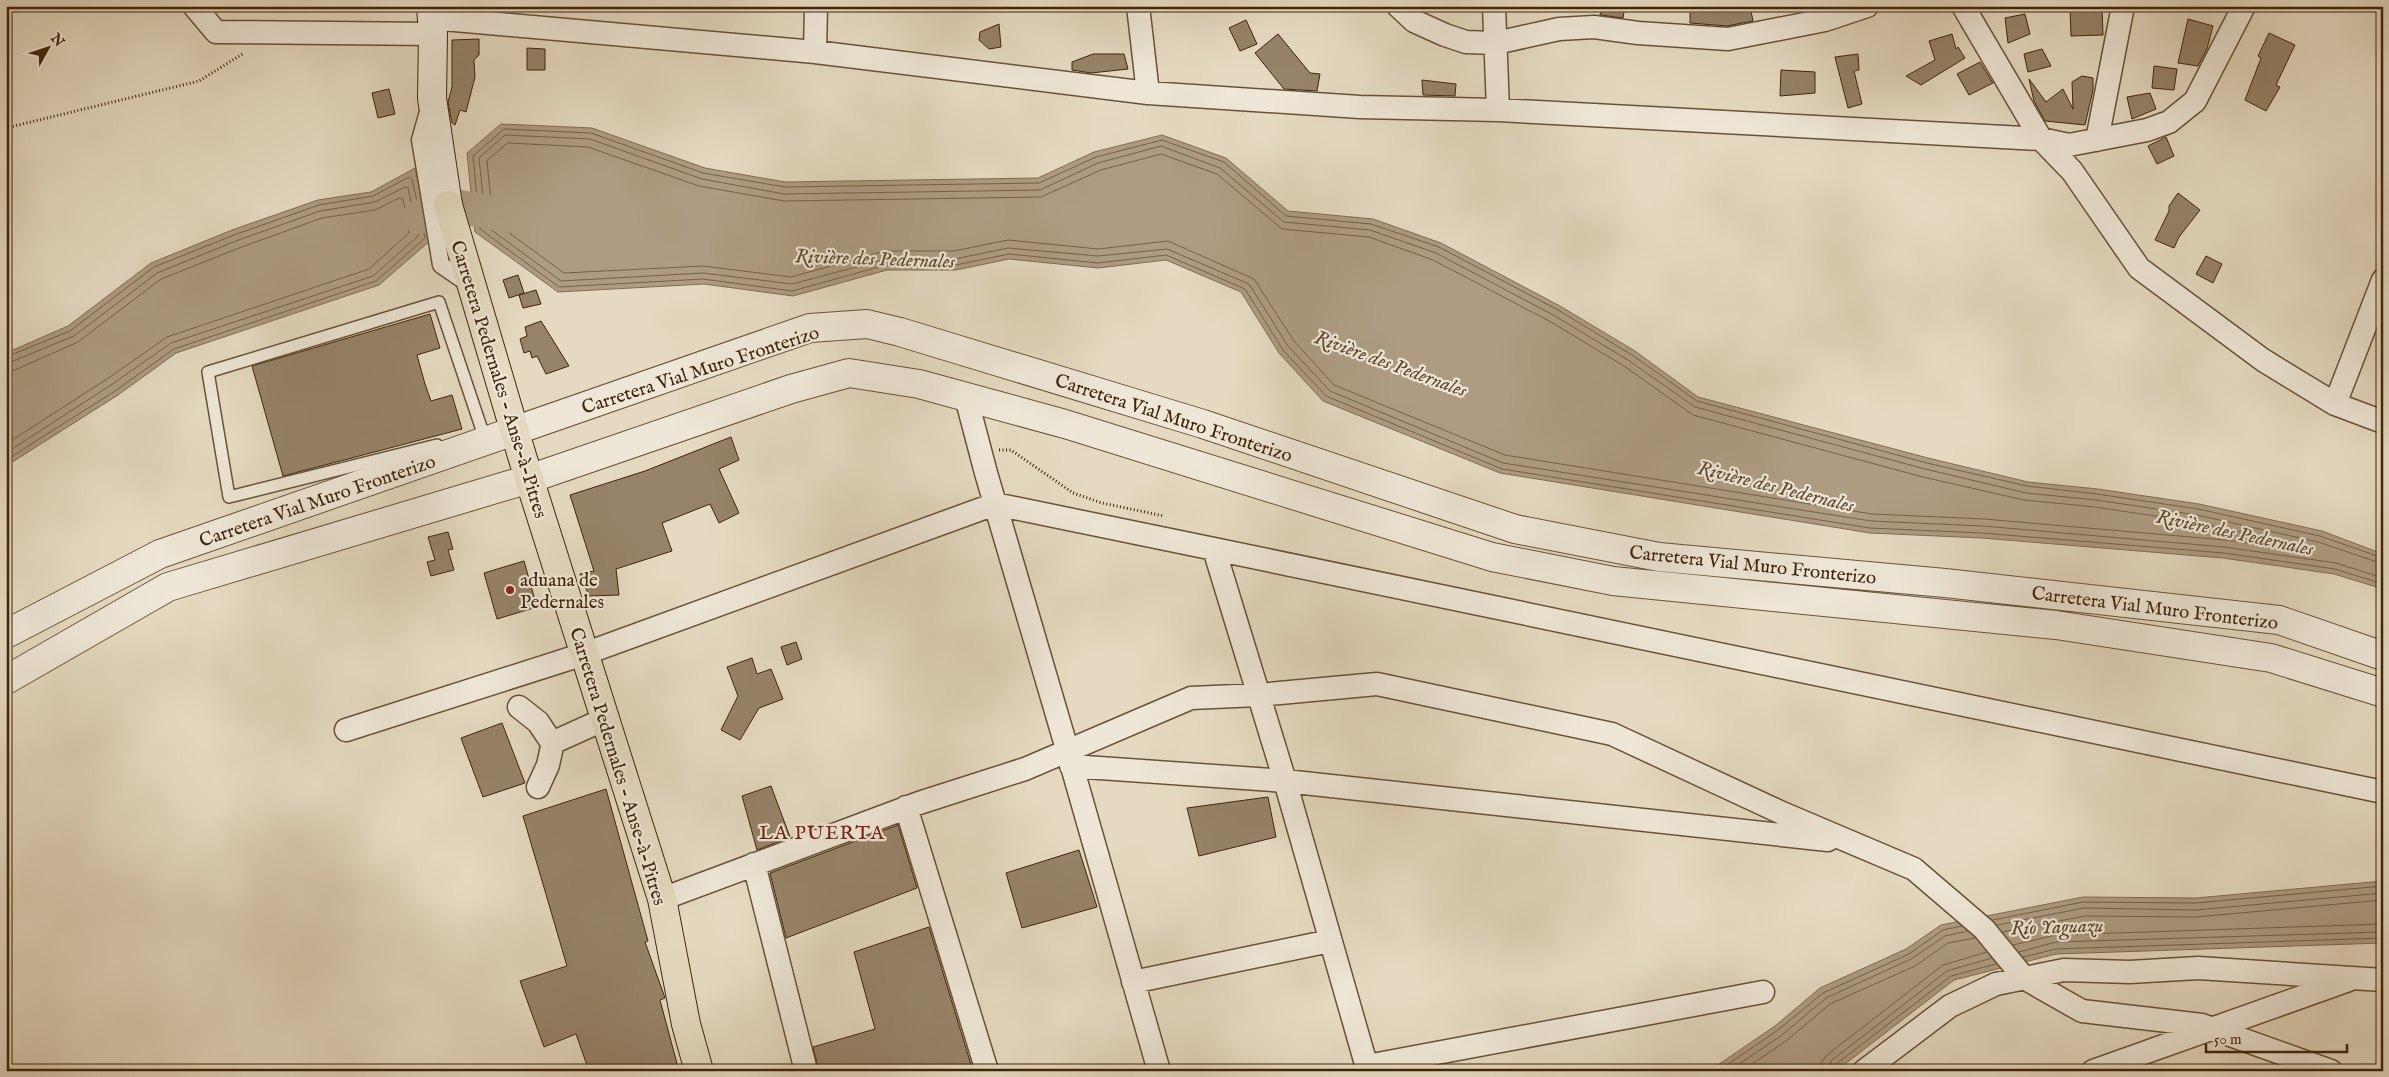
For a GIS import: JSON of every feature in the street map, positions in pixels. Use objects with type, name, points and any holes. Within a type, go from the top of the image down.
[{"type":"main road","name":"Carretera Pedernales - Anse-à-Pitres","points":[[448,205],[470,285],[529,479],[662,899],[686,1024],[699,1071]]},
{"type":"street","points":[[194,6],[216,32],[432,19],[815,52],[1148,93],[1360,107],[1498,110],[2041,139],[2069,145],[2148,130],[2169,122],[2195,101],[2244,6]]},
{"type":"street","points":[[815,52],[816,6]]},
{"type":"street","points":[[1138,6],[1148,93]]},
{"type":"street","points":[[1398,6],[1414,21],[1445,35],[1466,42],[1496,43],[1559,28],[1594,27],[1638,34],[1728,39],[1825,20],[1867,6]]},
{"type":"street","points":[[1494,6],[1498,110]]},
{"type":"street","points":[[1963,6],[2041,139],[2072,171],[2139,268],[2263,360],[2334,404],[2383,422]]},
{"type":"street","points":[[2097,140],[2123,6]]},
{"type":"street","points":[[432,19],[432,98],[448,205]]},
{"type":"street","points":[[432,98],[420,140],[441,265],[470,285]]},
{"type":"street","points":[[2334,404],[2383,280]]},
{"type":"street","name":"Carretera Vial Muro Fronterizo","points":[[6,634],[160,554],[810,328],[867,324],[1203,424],[1515,529],[1659,557],[1945,583],[2279,620],[2383,656]]},
{"type":"street","name":"Carretera Vial Muro Fronterizo","points":[[6,680],[168,587],[529,479],[792,389],[849,373],[919,384],[1065,424],[1492,557],[1613,581],[2056,625],[2271,658],[2383,693]]},
{"type":"street","points":[[966,397],[1158,1071]]},
{"type":"street","points":[[346,730],[584,654],[995,504],[2383,792]]},
{"type":"street","points":[[1214,548],[1285,781],[1367,1069],[1763,992]]},
{"type":"street","points":[[662,899],[906,808],[1025,769],[1069,758],[1191,698],[1258,695],[1377,684],[1612,734],[1852,843],[1914,869],[1984,929],[2024,978],[2082,1011],[2216,1028],[2331,1071]]},
{"type":"street","points":[[519,707],[538,722],[553,742],[548,765],[538,787]]},
{"type":"street","points":[[553,742],[605,719]]},
{"type":"street","points":[[1069,758],[1852,843]]},
{"type":"street","points":[[906,808],[987,1071]]},
{"type":"street","points":[[754,864],[806,1071]]},
{"type":"street","points":[[1133,982],[1330,940]]},
{"type":"street","points":[[2093,1071],[2322,991],[2383,966]]},
{"type":"street","points":[[1864,1071],[1950,1006],[1996,984],[2064,970],[2130,972],[2198,968],[2383,980]]},
{"type":"lane","points":[[483,433],[439,302],[208,372],[229,497],[483,433],[515,431]]},
{"type":"path","points":[[6,128],[199,81],[245,52]]},
{"type":"water","points":[[501,124],[592,128],[705,168],[785,182],[1038,178],[1094,152],[1162,135],[1226,158],[1288,211],[1373,219],[1441,243],[1560,306],[1635,351],[1698,397],[1928,458],[2028,482],[2098,489],[2199,504],[2322,531],[2383,554],[2383,589],[2334,574],[2223,558],[1982,538],[1870,533],[1500,473],[1323,401],[1279,353],[1241,292],[1166,260],[1098,268],[1009,259],[956,270],[887,270],[793,296],[704,284],[558,292],[475,232],[467,153]]},
{"type":"water","points":[[415,168],[431,240],[379,285],[176,353],[118,395],[6,466],[6,353],[68,326],[151,263],[232,230],[318,200],[371,192]]},
{"type":"water","name":"Río Yaguazu","points":[[2383,881],[2383,943],[2056,954],[1954,980],[1836,1071],[1709,1071],[1775,1026],[1820,988],[1906,949],[1941,925],[2083,897],[2196,898]]},
{"type":"building","points":[[1602,6],[1625,6],[1623,18],[1600,15]]},
{"type":"building","points":[[1690,6],[1750,6],[1753,21],[1727,26],[1690,23]]},
{"type":"building","points":[[2102,8],[2103,35],[2071,36],[2070,9]]},
{"type":"building","points":[[2025,14],[2030,34],[2008,43],[2005,18]]},
{"type":"building","points":[[2188,19],[2213,26],[2207,49],[2198,66],[2178,63]]},
{"type":"building","points":[[1246,20],[1257,44],[1240,51],[1229,28]]},
{"type":"building","points":[[999,24],[1001,47],[989,49],[979,40],[980,32]]},
{"type":"building","points":[[2269,33],[2295,45],[2276,85],[2280,87],[2266,111],[2245,100],[2261,58],[2258,56]]},
{"type":"building","points":[[1278,34],[1310,73],[1320,74],[1317,91],[1284,89],[1255,53]]},
{"type":"building","points":[[1952,34],[1956,49],[1958,47],[1965,58],[1921,85],[1906,76],[1935,60],[1929,41]]},
{"type":"building","points":[[479,39],[479,55],[474,60],[475,77],[466,112],[460,110],[455,125],[452,123],[448,102],[452,87],[452,40]]},
{"type":"building","points":[[527,48],[545,49],[545,70],[527,70]]},
{"type":"building","points":[[2042,49],[2051,66],[2028,72],[2024,54]]},
{"type":"building","points":[[1093,54],[1124,54],[1128,69],[1091,73],[1072,70],[1072,62]]},
{"type":"building","points":[[1858,54],[1859,70],[1854,71],[1862,104],[1848,108],[1835,57]]},
{"type":"building","points":[[1980,62],[1993,83],[1969,95],[1957,74]]},
{"type":"building","points":[[2154,66],[2177,69],[2174,90],[2152,88]]},
{"type":"building","points":[[1781,70],[1815,72],[1815,93],[1780,96]]},
{"type":"building","points":[[2082,76],[2093,78],[2093,90],[2085,125],[2045,121],[2034,101],[2029,79],[2046,102],[2063,89],[2073,109],[2072,82]]},
{"type":"building","points":[[1422,80],[1456,84],[1455,96],[1423,95]]},
{"type":"building","points":[[389,89],[395,114],[378,118],[372,93]]},
{"type":"building","points":[[2150,93],[2156,109],[2132,119],[2127,97]]},
{"type":"building","points":[[2166,137],[2174,156],[2157,164],[2148,146]]},
{"type":"building","points":[[2178,193],[2200,210],[2179,237],[2174,248],[2155,240],[2169,211],[2169,206]]},
{"type":"building","points":[[2206,256],[2222,264],[2213,283],[2196,274]]},
{"type":"building","points":[[518,275],[524,293],[509,298],[503,280]]},
{"type":"building","points":[[536,290],[541,304],[523,308],[519,295]]},
{"type":"building","points":[[430,314],[440,348],[417,355],[425,384],[431,401],[452,395],[462,429],[283,476],[252,366]]},
{"type":"building","points":[[541,321],[569,366],[546,374],[537,356],[532,358],[530,351],[524,353],[520,339],[527,336],[525,327]]},
{"type":"building","points":[[731,437],[739,460],[719,469],[739,513],[719,523],[710,504],[662,523],[672,551],[616,569],[619,595],[589,596],[580,574],[594,571],[570,495],[645,471]]},
{"type":"building","points":[[448,532],[453,549],[448,550],[454,570],[431,576],[427,562],[435,560],[428,537]]},
{"type":"building","name":"aduana de Pedernales","points":[[524,561],[537,607],[497,619],[484,573]]},
{"type":"building","points":[[796,642],[802,659],[787,665],[781,647]]},
{"type":"building","points":[[752,658],[757,674],[771,669],[783,699],[759,708],[740,740],[721,730],[738,696],[727,667]]},
{"type":"building","points":[[502,723],[525,783],[483,797],[461,738]]},
{"type":"building","points":[[771,786],[790,837],[757,850],[742,796]]},
{"type":"building","points":[[606,789],[648,941],[645,942],[665,998],[660,1000],[679,1071],[589,1071],[576,1034],[544,1047],[520,981],[567,966],[523,816]]},
{"type":"building","points":[[1268,797],[1276,837],[1199,856],[1187,808]]},
{"type":"building","points":[[898,825],[917,888],[786,938],[770,873]]},
{"type":"building","points":[[1079,850],[1097,907],[1022,928],[1006,873]]},
{"type":"building","points":[[929,927],[973,1071],[819,1071],[813,1047],[875,1029],[854,952]]},
{"type":"waterway","name":"Rivière des Pedernales","points":[[419,217],[448,205],[518,217]]},
{"type":"place","name":"aduana de Pedernales","points":[[510,590]]},
{"type":"district","name":"LA PUERTA","points":[[822,832]]}]
